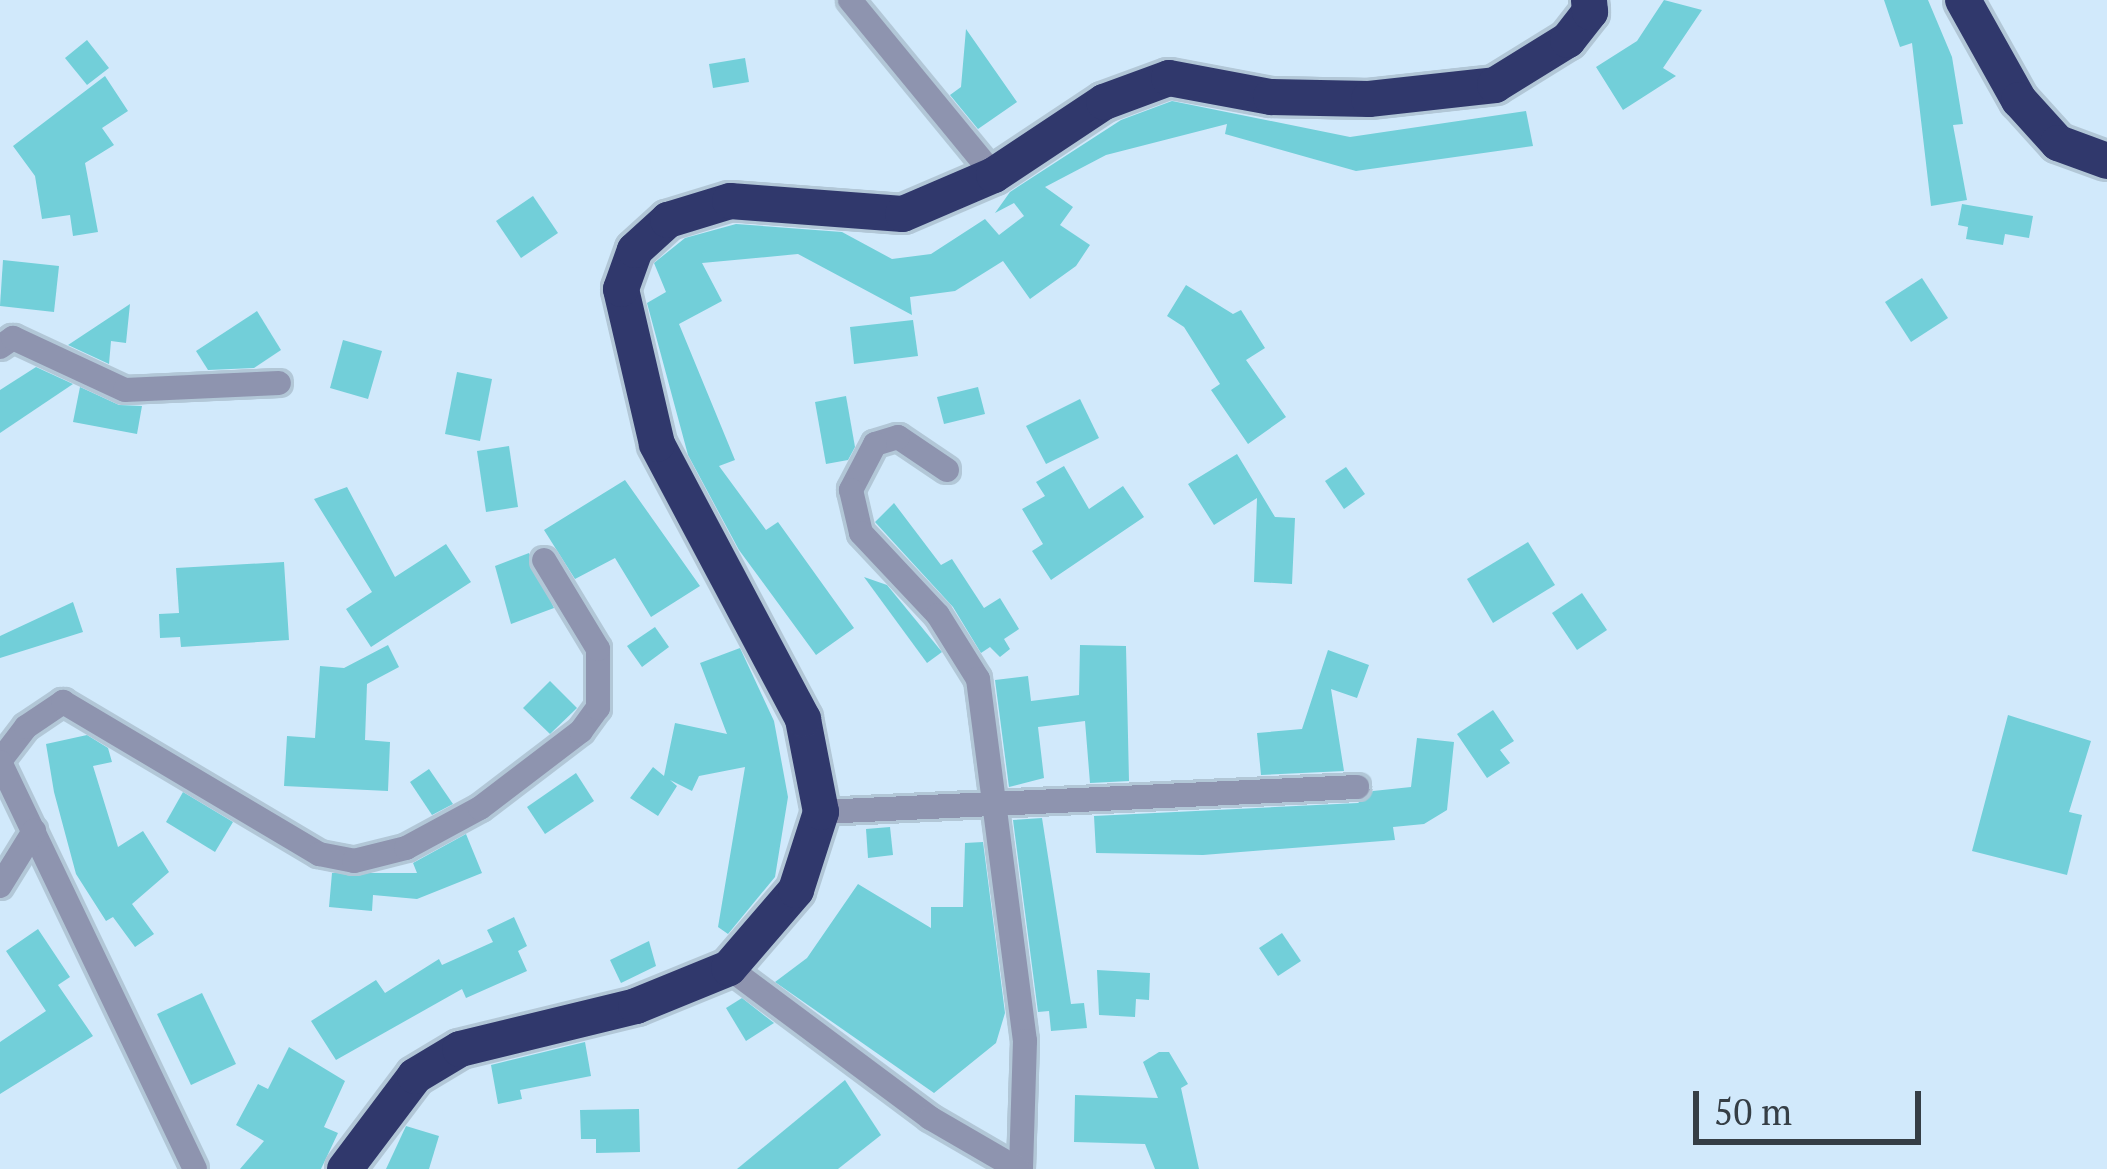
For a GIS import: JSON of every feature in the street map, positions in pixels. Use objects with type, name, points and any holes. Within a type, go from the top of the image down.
[{"type":"highway","points":[[345,1169],[415,1076],[460,1049],[636,1006],[729,968],[796,890],[821,812],[803,719],[670,481],[637,369],[621,289],[626,265],[668,220],[730,201],[904,214],[994,175],[1104,102],[1169,78],[1271,97],[1349,99],[1495,85],[1568,40],[1590,12],[1588,0]]},
{"type":"highway","points":[[1963,0],[2019,100],[2058,143],[2107,161]]},
{"type":"street","points":[[850,0],[994,175]]},
{"type":"street","points":[[0,347],[13,338],[125,390],[279,383]]},
{"type":"street","points":[[729,968],[930,1118],[1020,1169],[1025,1041],[992,799],[991,740],[978,680],[938,615],[861,533],[851,490],[875,444],[898,437],[947,470]]},
{"type":"street","points":[[195,1169],[0,762],[26,727],[63,702],[319,854],[354,861],[406,848],[480,808],[581,731],[598,708],[598,650],[544,560]]},
{"type":"street","points":[[821,812],[992,799],[1303,795],[1357,787]]},
{"type":"street","points":[[0,886],[34,832]]},
{"type":"building","points":[[1664,0],[1702,10],[1663,68],[1676,76],[1623,110],[1596,67],[1637,41]]},
{"type":"building","points":[[1884,0],[1928,0],[1952,57],[1963,124],[1953,125],[1967,200],[1931,206],[1912,43],[1900,47]]},
{"type":"building","points":[[966,29],[1017,102],[978,129],[950,95],[961,87]]},
{"type":"building","points":[[87,40],[109,68],[87,85],[65,58]]},
{"type":"building","points":[[745,58],[749,82],[713,88],[709,64]]},
{"type":"building","points":[[105,76],[128,111],[102,128],[114,145],[85,163],[98,232],[73,236],[70,215],[42,219],[35,176],[13,146]]},
{"type":"building","points":[[1172,101],[1350,137],[1526,111],[1533,146],[1356,171],[1225,134],[1227,124],[1106,155],[1045,187],[1073,207],[1060,225],[1090,245],[1076,266],[1030,299],[1003,261],[955,291],[910,297],[912,315],[798,254],[702,263],[722,301],[679,324],[735,460],[719,466],[766,530],[778,522],[854,628],[816,655],[739,550],[688,455],[647,303],[666,292],[654,263],[685,238],[736,224],[842,232],[892,259],[931,254],[985,219],[999,235],[1024,216],[1014,203],[995,213],[1010,192],[1121,120]]},
{"type":"building","points":[[533,196],[558,233],[521,258],[496,221]]},
{"type":"building","points":[[1962,204],[2033,216],[2029,238],[2005,234],[2003,245],[1966,239],[1968,227],[1958,225]]},
{"type":"building","points":[[3,260],[59,266],[54,312],[0,306]]},
{"type":"building","points":[[1922,278],[1948,318],[1911,342],[1885,302]]},
{"type":"building","points":[[1186,285],[1233,314],[1241,310],[1265,348],[1246,360],[1286,417],[1248,444],[1211,390],[1220,384],[1184,327],[1167,316]]},
{"type":"building","points":[[130,304],[126,343],[111,341],[109,364],[68,345]]},
{"type":"building","points":[[257,311],[281,350],[254,368],[208,370],[196,351]]},
{"type":"building","points":[[913,320],[918,356],[854,364],[850,327]]},
{"type":"building","points":[[343,340],[382,351],[368,399],[330,388]]},
{"type":"building","points":[[36,367],[73,384],[0,433],[0,390]]},
{"type":"building","points":[[457,372],[492,379],[480,441],[445,434]]},
{"type":"building","points":[[80,387],[119,405],[142,406],[137,434],[73,422]]},
{"type":"building","points":[[978,387],[985,414],[944,424],[937,397]]},
{"type":"building","points":[[846,396],[855,447],[848,460],[826,464],[815,402]]},
{"type":"building","points":[[1080,399],[1099,438],[1046,464],[1026,426]]},
{"type":"building","points":[[509,446],[518,507],[486,512],[477,451]]},
{"type":"building","points":[[1237,454],[1275,517],[1295,518],[1292,584],[1254,582],[1257,498],[1214,525],[1188,484]]},
{"type":"building","points":[[1064,466],[1089,509],[1123,486],[1144,517],[1051,580],[1032,551],[1043,544],[1022,509],[1045,496],[1036,482]]},
{"type":"building","points":[[1346,467],[1365,494],[1344,509],[1325,481]]},
{"type":"building","points":[[625,480],[700,586],[651,617],[615,558],[575,579],[544,530]]},
{"type":"building","points":[[347,487],[395,577],[446,544],[471,582],[371,647],[346,609],[372,592],[314,499]]},
{"type":"building","points":[[894,503],[941,565],[952,559],[984,608],[1000,598],[1019,629],[1004,639],[1010,649],[1000,657],[990,647],[981,653],[953,607],[875,522]]},
{"type":"building","points":[[1528,542],[1555,585],[1493,623],[1467,579]]},
{"type":"building","points":[[529,553],[554,608],[511,624],[495,566]]},
{"type":"building","points":[[284,562],[289,640],[181,647],[180,637],[160,638],[159,614],[179,613],[176,568]]},
{"type":"building","points":[[864,577],[887,585],[942,652],[927,663]]},
{"type":"building","points":[[1582,593],[1607,630],[1577,650],[1552,613]]},
{"type":"building","points":[[73,602],[83,632],[0,658],[0,636]]},
{"type":"building","points":[[655,627],[669,647],[642,667],[627,646]]},
{"type":"building","points":[[388,645],[399,667],[367,684],[365,740],[390,742],[388,791],[284,786],[287,736],[315,738],[320,666],[344,668]]},
{"type":"building","points":[[1080,645],[1126,646],[1129,781],[1090,783],[1085,721],[1038,727],[1044,778],[1009,787],[995,680],[1028,676],[1031,701],[1079,695]]},
{"type":"building","points":[[740,648],[774,721],[788,797],[775,877],[728,934],[718,927],[745,767],[699,776],[692,791],[670,780],[677,786],[658,816],[630,798],[653,767],[664,776],[675,723],[727,734],[700,663]]},
{"type":"building","points":[[1328,650],[1369,665],[1357,698],[1331,689],[1344,771],[1261,775],[1257,733],[1302,729]]},
{"type":"building","points":[[550,681],[577,708],[550,734],[523,708]]},
{"type":"building","points":[[1493,710],[1514,741],[1500,750],[1510,763],[1487,778],[1457,734]]},
{"type":"building","points":[[2008,715],[2091,741],[2069,812],[2082,815],[2067,875],[1972,851]]},
{"type":"building","points":[[87,735],[108,748],[112,762],[93,766],[118,847],[143,831],[169,872],[132,904],[154,934],[135,947],[113,917],[106,921],[76,874],[54,792],[46,744]]},
{"type":"building","points":[[1417,738],[1454,742],[1447,810],[1424,824],[1393,827],[1395,840],[1203,855],[1096,853],[1094,816],[1358,803],[1373,791],[1411,787]]},
{"type":"building","points":[[429,769],[453,804],[432,815],[410,782]]},
{"type":"building","points":[[576,773],[594,801],[545,834],[527,807]]},
{"type":"building","points":[[183,792],[233,822],[215,852],[166,822]]},
{"type":"building","points":[[1042,818],[1071,1004],[1084,1003],[1087,1028],[1051,1031],[1049,1011],[1038,1012],[1013,820]]},
{"type":"building","points":[[890,827],[893,855],[868,858],[866,829]]},
{"type":"building","points":[[466,834],[482,873],[417,899],[373,895],[372,911],[329,907],[332,873],[417,873],[413,863]]},
{"type":"building","points":[[983,842],[1005,1013],[996,1043],[934,1093],[775,982],[807,958],[858,884],[931,928],[931,907],[963,907],[965,843]]},
{"type":"building","points":[[514,917],[527,946],[518,951],[527,971],[466,998],[462,989],[336,1060],[311,1021],[376,980],[385,993],[439,959],[442,965],[493,942],[487,930]]},
{"type":"building","points":[[38,929],[70,977],[58,985],[93,1036],[0,1094],[0,1042],[46,1011],[6,951]]},
{"type":"building","points":[[1282,933],[1301,961],[1278,976],[1259,948]]},
{"type":"building","points":[[649,941],[656,966],[621,983],[610,960]]},
{"type":"building","points":[[1097,970],[1150,973],[1149,1000],[1136,999],[1135,1017],[1099,1015]]},
{"type":"building","points":[[202,993],[236,1064],[191,1085],[157,1014]]},
{"type":"building","points":[[742,998],[774,1023],[746,1041],[726,1008]]},
{"type":"building","points":[[585,1042],[591,1076],[520,1090],[522,1099],[498,1104],[491,1065]]},
{"type":"building","points":[[289,1047],[345,1081],[324,1127],[338,1133],[321,1169],[240,1169],[264,1141],[236,1125],[258,1084],[268,1089]]},
{"type":"building","points":[[1169,1052],[1188,1084],[1181,1088],[1199,1169],[1155,1169],[1145,1144],[1074,1142],[1075,1095],[1158,1098],[1143,1062]]},
{"type":"building","points":[[845,1080],[881,1135],[838,1169],[737,1169]]},
{"type":"building","points":[[639,1109],[640,1152],[596,1153],[596,1139],[581,1139],[580,1110]]},
{"type":"building","points":[[406,1126],[439,1136],[429,1169],[386,1169]]}]
